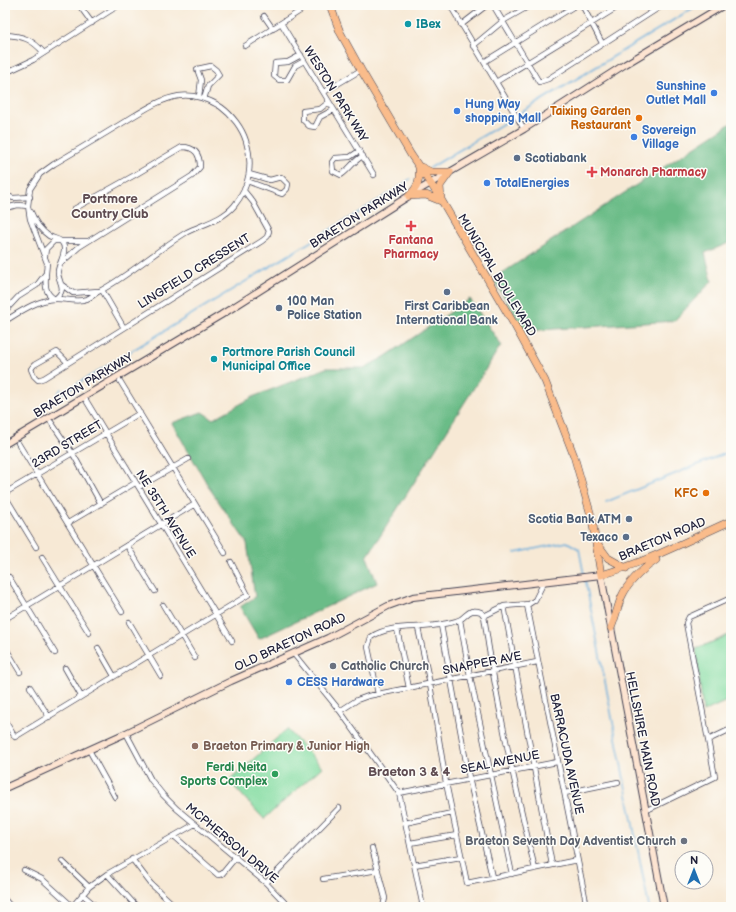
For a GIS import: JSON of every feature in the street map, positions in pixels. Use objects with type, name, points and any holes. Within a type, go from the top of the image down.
[{"type":"main road","name":"MUNICIPAL BOULEVARD","points":[[330,5],[340,32],[361,70],[431,184],[515,326],[545,381],[574,456],[596,542],[597,575]]},
{"type":"main road","points":[[419,166],[431,172],[450,172]]},
{"type":"main road","points":[[409,196],[417,188],[420,182],[419,166]]},
{"type":"main road","points":[[409,196],[426,195],[441,201],[440,186],[450,172]]},
{"type":"main road","name":"BRAETON ROAD","points":[[597,575],[626,568],[665,552],[731,521]]},
{"type":"main road","points":[[596,542],[608,558],[626,568]]},
{"type":"main road","points":[[611,628],[617,615],[623,594],[627,588],[645,567],[665,552]]},
{"type":"street","points":[[79,5],[92,23]]},
{"type":"street","points":[[5,74],[21,67],[119,5]]},
{"type":"street","points":[[450,5],[473,46],[524,129]]},
{"type":"street","points":[[461,25],[487,5]]},
{"type":"street","points":[[493,5],[516,41],[537,80],[542,82],[663,5]]},
{"type":"street","points":[[473,46],[503,21],[531,5]]},
{"type":"street","points":[[484,62],[576,5]]},
{"type":"street","points":[[582,5],[602,43]]},
{"type":"street","points":[[496,82],[621,5]]},
{"type":"street","name":"BRAETON PARKWAY","points":[[5,444],[214,319],[409,196],[524,129],[624,65],[724,5]]},
{"type":"street","points":[[245,46],[300,11]]},
{"type":"street","points":[[264,16],[273,29]]},
{"type":"street","name":"WESTON PARK WAY","points":[[281,23],[374,175]]},
{"type":"street","points":[[5,34],[28,38],[44,53]]},
{"type":"street","points":[[301,55],[288,62],[274,63],[274,76],[279,80],[287,80],[295,66],[304,61]]},
{"type":"street","points":[[199,97],[201,80],[197,69],[211,66],[219,75],[208,86],[204,99]]},
{"type":"street","points":[[324,92],[361,70]]},
{"type":"street","points":[[5,321],[32,305],[55,299],[71,301],[85,299],[128,275],[152,255],[188,232],[221,217],[234,206],[244,191],[249,174],[250,155],[246,138],[229,112],[214,102],[199,97],[179,96],[156,104],[129,119],[40,174],[30,189],[28,206],[30,218],[47,263],[46,287],[48,294],[55,299]]},
{"type":"street","points":[[329,102],[320,109],[303,111],[303,120],[309,126],[315,127],[320,117],[333,110]]},
{"type":"street","points":[[61,263],[68,255],[89,241],[192,176],[200,167],[200,158],[195,151],[189,147],[182,147],[74,209]]},
{"type":"street","points":[[359,151],[350,157],[335,158],[332,162],[333,171],[341,175],[347,172],[352,163],[363,156]]},
{"type":"street","points":[[247,181],[282,194],[287,189],[288,184],[281,177],[270,180],[249,174]]},
{"type":"street","name":"LINGFIELD CRESSENT","points":[[124,328],[267,237],[269,231],[265,222],[244,191]]},
{"type":"street","points":[[5,196],[13,198],[30,197]]},
{"type":"street","points":[[5,208],[18,205],[28,206]]},
{"type":"street","points":[[28,206],[40,229],[49,236],[60,241],[64,253],[58,272],[62,285],[60,295],[55,299]]},
{"type":"street","points":[[45,257],[46,249],[54,241],[89,241]]},
{"type":"street","points":[[5,311],[18,297],[37,285],[46,273]]},
{"type":"street","points":[[62,285],[73,293],[102,290]]},
{"type":"street","points":[[68,363],[57,352],[40,361],[31,369],[34,376],[38,380],[44,378],[68,363],[124,328],[102,290]]},
{"type":"street","points":[[120,381],[174,467],[225,553]]},
{"type":"street","name":"NE 35TH AVENUE","points":[[84,397],[232,641]]},
{"type":"street","name":"23RD STREET","points":[[5,495],[37,474],[140,413]]},
{"type":"street","points":[[51,422],[73,454],[101,504]]},
{"type":"street","points":[[18,444],[94,564],[122,612]]},
{"type":"street","points":[[68,523],[101,504],[188,459]]},
{"type":"street","points":[[5,495],[36,547]]},
{"type":"street","points":[[5,619],[161,523],[195,504]]},
{"type":"street","points":[[127,545],[155,591]]},
{"type":"street","points":[[42,558],[89,633]]},
{"type":"street","points":[[5,721],[15,737],[114,676],[149,657],[248,595],[231,562]]},
{"type":"street","name":"OLD BRAETON ROAD","points":[[5,788],[126,733],[199,696],[328,638],[388,606],[413,598],[597,575]]},
{"type":"street","name":"HELLSHIRE MAIN ROAD","points":[[597,575],[611,628],[664,907]]},
{"type":"street","points":[[9,577],[54,654]]},
{"type":"street","points":[[484,616],[504,606],[527,604],[535,600],[544,582]]},
{"type":"street","points":[[645,812],[715,777],[686,623],[689,617],[731,598]]},
{"type":"street","name":"BARRACUDA AVENUE","points":[[527,604],[537,662],[565,794],[586,907]]},
{"type":"street","points":[[163,605],[195,658]]},
{"type":"street","points":[[504,606],[514,667],[552,865]]},
{"type":"street","points":[[378,694],[368,652],[368,644],[375,635],[397,629],[441,625],[460,620],[471,611],[481,612],[484,616],[492,671],[511,770],[535,868]]},
{"type":"street","points":[[460,620],[490,774],[512,874]]},
{"type":"street","points":[[129,622],[161,676]]},
{"type":"street","points":[[441,625],[469,778],[492,877]]},
{"type":"street","points":[[418,628],[430,684],[446,783],[467,883],[577,860]]},
{"type":"street","points":[[397,629],[409,688]]},
{"type":"street","points":[[5,647],[20,672]]},
{"type":"street","points":[[98,648],[114,676]]},
{"type":"street","points":[[293,653],[340,711],[399,793],[423,907]]},
{"type":"street","name":"SNAPPER AVE","points":[[340,711],[357,700],[378,694],[537,662]]},
{"type":"street","points":[[65,668],[81,696]]},
{"type":"street","points":[[30,687],[49,717]]},
{"type":"street","points":[[708,740],[731,729]]},
{"type":"street","name":"MCPHERSON DRIVE","points":[[126,733],[151,780],[177,810],[236,857],[266,883],[289,907]]},
{"type":"street","points":[[89,750],[115,797]]},
{"type":"street","name":"SEAL AVENUE","points":[[399,793],[469,778],[557,762]]},
{"type":"street","points":[[565,794],[618,782]]},
{"type":"street","points":[[266,883],[339,808]]},
{"type":"street","points":[[406,823],[452,813]]},
{"type":"street","points":[[24,870],[42,879],[72,907],[89,887],[107,874],[195,824]]},
{"type":"street","points":[[410,843],[457,835]]},
{"type":"street","points":[[174,836],[218,875],[222,874],[236,857]]},
{"type":"street","points":[[372,848],[385,898],[383,907]]},
{"type":"street","points":[[414,865],[461,857]]},
{"type":"street","points":[[132,859],[151,884],[176,907]]},
{"type":"street","points":[[62,861],[89,887]]},
{"type":"street","points":[[323,879],[378,870]]},
{"type":"street","points":[[107,874],[137,907]]},
{"type":"street","points":[[82,894],[97,907]]},
{"type":"street","points":[[5,900],[12,907]]},
{"type":"green space","points":[[731,123],[731,242],[705,253],[712,281],[674,321],[525,331],[493,279]]},
{"type":"green space","points":[[470,299],[501,345],[367,557],[377,583],[259,639],[240,607],[255,597],[247,543],[210,489],[172,423],[202,412],[213,419],[255,396],[326,368],[364,368],[386,356]]},
{"type":"green space","points":[[731,634],[731,699],[703,712],[696,649]]},
{"type":"green space","name":"Ferdi Neita Sports Complex","points":[[287,729],[322,767],[264,819],[229,781]]},
{"type":"waterway","points":[[430,168],[698,5]]},
{"type":"waterway","points":[[61,389],[56,397],[389,194],[410,179]]},
{"type":"waterway","points":[[606,502],[731,451]]},
{"type":"waterway","points":[[515,553],[567,542],[579,549],[584,575]]},
{"type":"waterway","points":[[585,579],[649,907]]},
{"type":"place","name":"IBex","points":[[408,24]]},
{"type":"place","name":"Sunshine Outlet Mall","points":[[714,93]]},
{"type":"place","name":"Hung Way shopping Mall","points":[[457,111]]},
{"type":"place","name":"Taixing Garden Restaurant","points":[[639,118]]},
{"type":"place","name":"Sovereign Village","points":[[634,137]]},
{"type":"place","name":"Scotiabank","points":[[517,158]]},
{"type":"place","name":"Monarch Pharmacy","points":[[592,172]]},
{"type":"place","name":"TotalEnergies","points":[[487,183]]},
{"type":"place","name":"Fantana Pharmacy","points":[[411,226]]},
{"type":"place","name":"First Caribbean International Bank","points":[[447,292]]},
{"type":"place","name":"100 Man Police Station","points":[[279,308]]},
{"type":"place","name":"Portmore Parish Council Municipal Office","points":[[214,359]]},
{"type":"place","name":"KFC","points":[[706,493]]},
{"type":"place","name":"Scotia Bank ATM","points":[[629,519]]},
{"type":"place","name":"Texaco","points":[[626,537]]},
{"type":"place","name":"Catholic Church","points":[[333,666]]},
{"type":"place","name":"CESS Hardware","points":[[289,682]]},
{"type":"place","name":"Braeton Primary & Junior High","points":[[195,746]]},
{"type":"place","name":"Ferdi Neita Sports Complex","points":[[275,774]]},
{"type":"place","name":"Braeton Seventh Day Adventist Church","points":[[684,841]]},
{"type":"district","name":"Portmore Country Club","points":[[110,206]]},
{"type":"district","name":"Braeton 3 & 4","points":[[409,771]]}]
